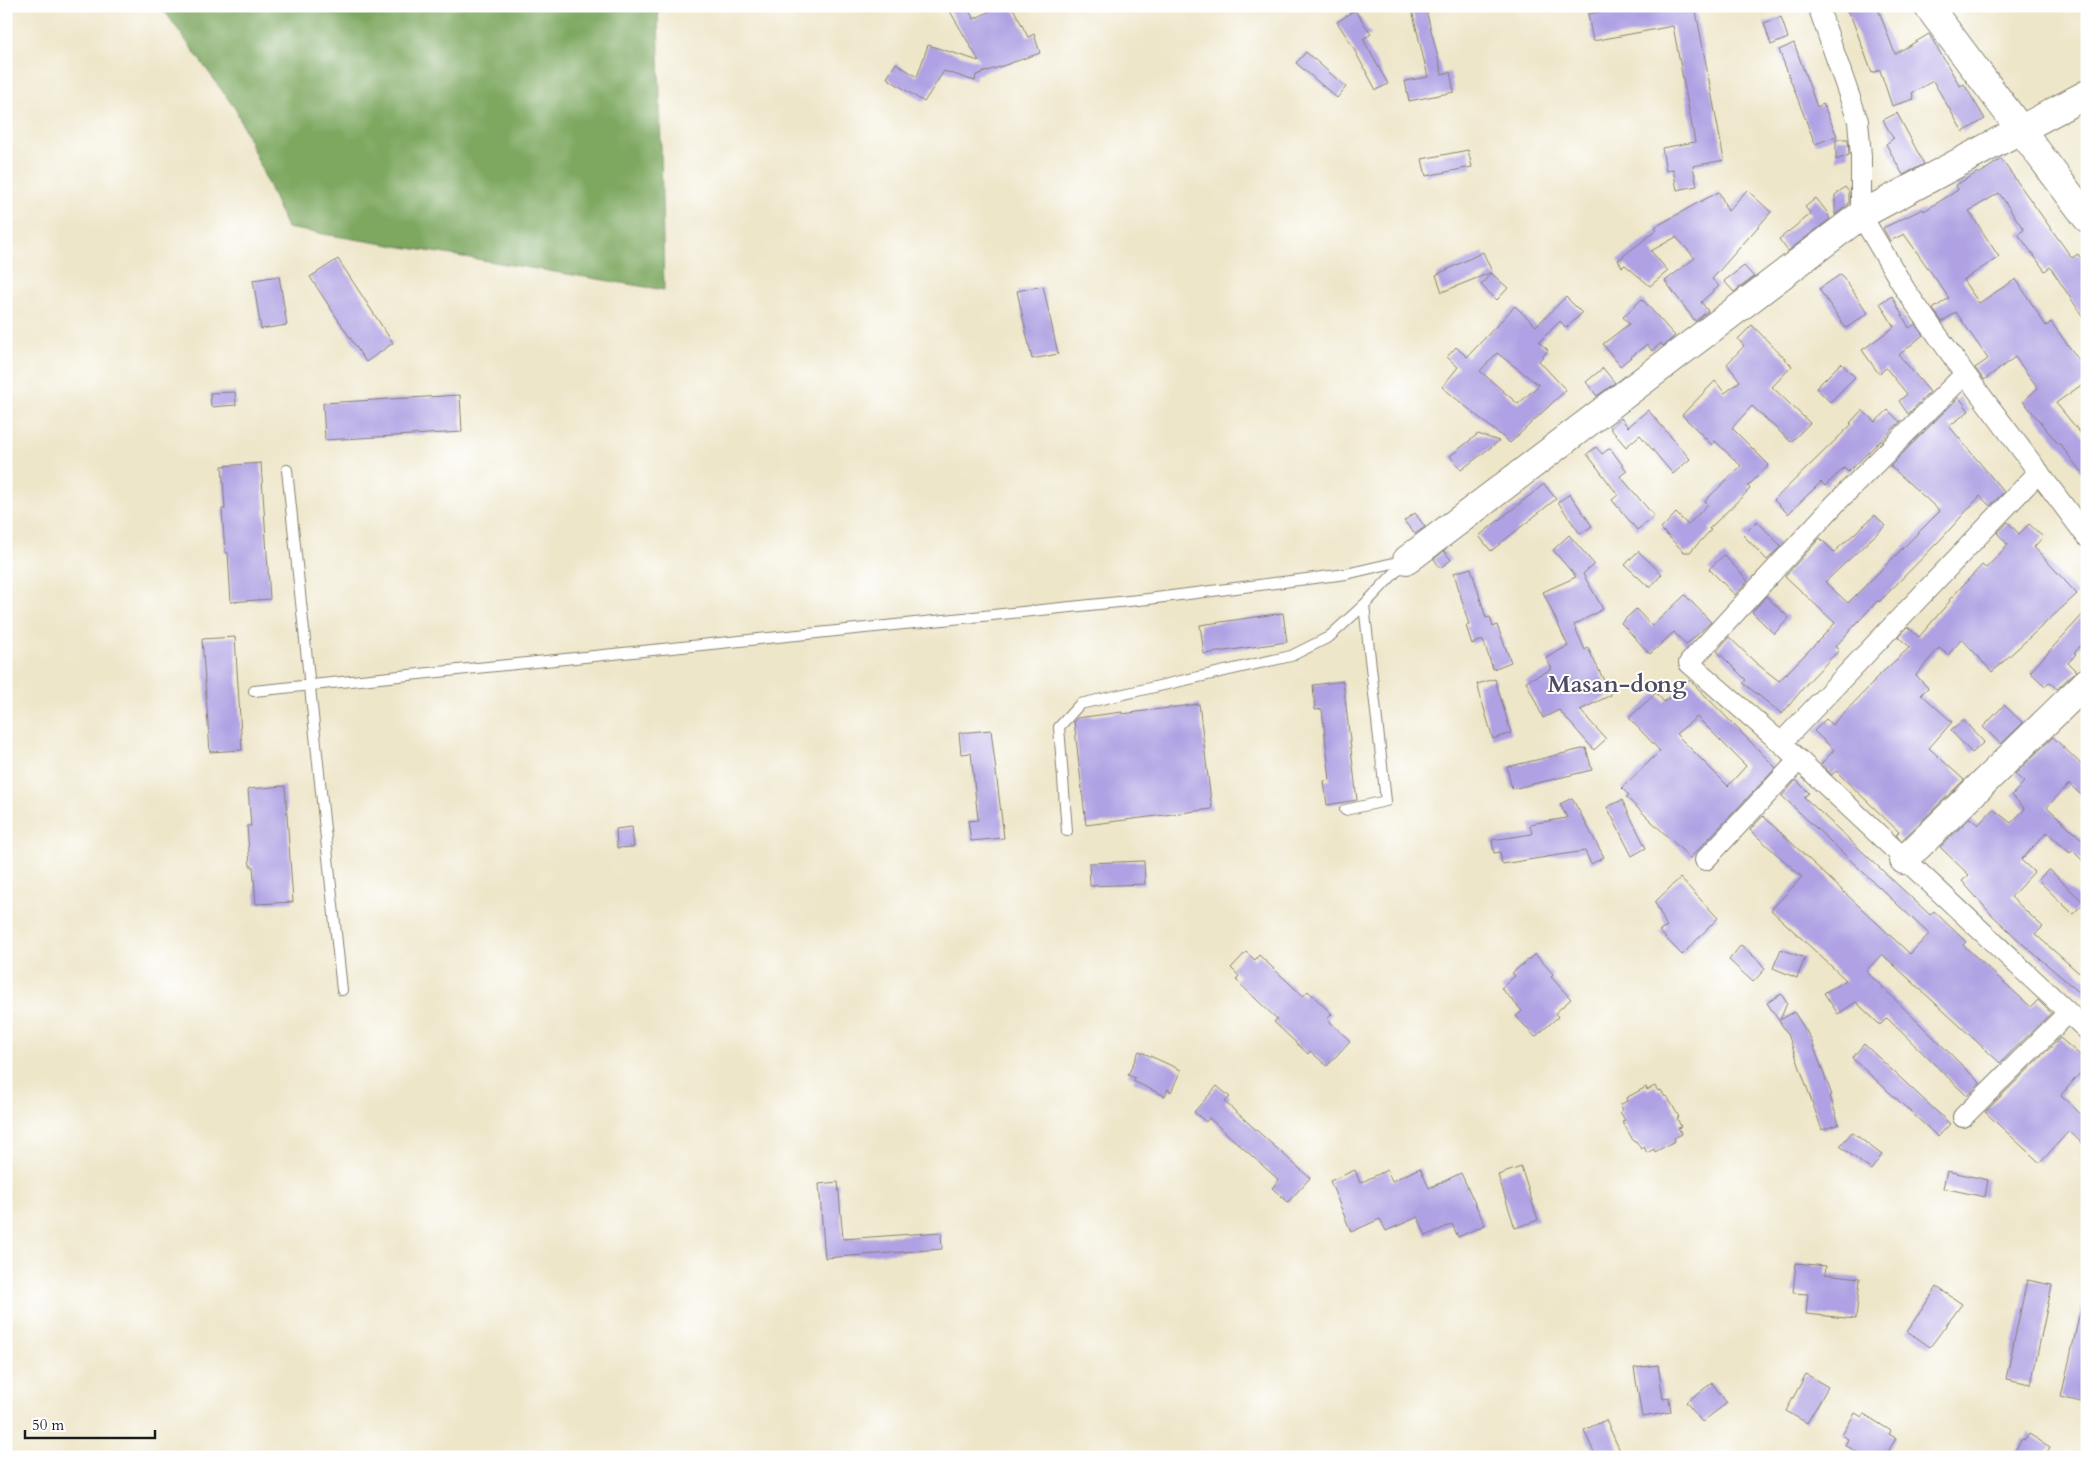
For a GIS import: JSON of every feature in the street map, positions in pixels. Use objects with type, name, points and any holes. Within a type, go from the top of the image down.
[{"type":"street","points":[[1818,6],[1858,121],[1861,156],[1861,215],[1906,291],[1965,374],[2087,537]]},
{"type":"street","points":[[1928,6],[2087,218]]},
{"type":"street","points":[[1407,560],[1861,215],[2087,94]]},
{"type":"street","points":[[1965,374],[1835,504],[1689,662],[1782,743],[1904,860],[2087,1030]]},
{"type":"street","points":[[1782,743],[2040,472]]},
{"type":"street","points":[[1904,860],[2087,682]]},
{"type":"street","points":[[1704,860],[1799,760]]},
{"type":"street","points":[[1963,1117],[2068,1013]]},
{"type":"lane","points":[[288,470],[342,990]]},
{"type":"lane","points":[[1067,831],[1059,727],[1080,704],[1291,656],[1329,637],[1364,605],[1407,560]]},
{"type":"lane","points":[[254,691],[1109,603],[1346,574],[1407,560]]},
{"type":"lane","points":[[1345,810],[1386,801],[1364,605]]},
{"type":"green space","points":[[161,6],[658,6],[664,290],[287,228],[236,110]]},
{"type":"building","points":[[947,6],[966,6],[974,19],[1000,6],[1012,6],[1028,37],[1034,34],[1040,53],[976,75],[975,81],[944,71],[924,102],[887,78],[896,63],[917,77],[928,45],[979,61]]},
{"type":"building","points":[[1411,6],[1425,6],[1442,74],[1450,72],[1454,92],[1409,101],[1405,81],[1428,77]]},
{"type":"building","points":[[1632,6],[1695,6],[1724,160],[1693,166],[1697,186],[1677,190],[1673,169],[1666,171],[1662,148],[1695,142],[1673,26],[1593,41],[1588,14]]},
{"type":"building","points":[[1844,6],[1877,6],[1895,54],[1929,34],[1960,86],[1964,84],[1985,119],[1963,132],[1933,81],[1912,93],[1914,99],[1892,106],[1880,70],[1872,73],[1852,19]]},
{"type":"building","points":[[1355,10],[1371,34],[1363,39],[1388,84],[1376,90],[1337,22]]},
{"type":"building","points":[[1781,17],[1788,38],[1771,45],[1764,23]]},
{"type":"building","points":[[1794,43],[1817,107],[1823,104],[1837,136],[1815,144],[1779,50]]},
{"type":"building","points":[[1306,52],[1346,87],[1337,98],[1296,63]]},
{"type":"building","points":[[1897,113],[1924,164],[1903,175],[1886,144],[1894,138],[1883,120]]},
{"type":"building","points":[[1836,139],[1848,139],[1849,155],[1836,160]]},
{"type":"building","points":[[1468,150],[1472,167],[1426,176],[1422,159]]},
{"type":"building","points":[[2001,159],[2072,258],[2078,254],[2087,267],[2087,323],[2050,267],[2045,271],[2018,234],[2024,230],[1999,193],[1969,211],[1999,257],[1963,280],[1979,303],[2016,279],[2046,326],[2051,322],[2087,371],[2087,381],[2056,403],[2087,441],[2087,480],[2060,444],[2023,401],[2038,388],[2015,357],[1984,380],[1975,368],[1988,359],[1956,312],[1942,322],[1933,309],[1949,298],[1904,234],[1890,241],[1883,228],[1923,209],[1924,211],[1958,190],[1956,185],[1978,172],[1979,174]]},
{"type":"building","points":[[1845,187],[1849,192],[1849,204],[1835,215],[1835,195]]},
{"type":"building","points":[[1747,190],[1771,212],[1712,279],[1719,286],[1701,302],[1708,311],[1695,321],[1665,281],[1695,258],[1676,237],[1651,251],[1668,271],[1650,286],[1625,265],[1622,267],[1618,260],[1657,230],[1655,227],[1719,192],[1728,211]]},
{"type":"building","points":[[1816,198],[1830,219],[1788,251],[1779,239],[1811,214],[1805,207]]},
{"type":"building","points":[[1483,252],[1492,272],[1442,292],[1436,275]]},
{"type":"building","points":[[338,259],[393,343],[366,362],[310,277]]},
{"type":"building","points":[[1744,266],[1754,277],[1734,292],[1724,281]]},
{"type":"building","points":[[1491,273],[1508,288],[1497,300],[1481,285]]},
{"type":"building","points":[[1841,274],[1868,313],[1846,328],[1819,289]]},
{"type":"building","points":[[279,276],[287,325],[261,329],[253,280]]},
{"type":"building","points":[[1043,286],[1058,354],[1032,359],[1017,291]]},
{"type":"building","points":[[1892,296],[1909,328],[1915,324],[1923,335],[1899,355],[1930,392],[1908,414],[1899,401],[1907,394],[1886,368],[1879,374],[1862,350],[1894,327],[1880,303]]},
{"type":"building","points":[[1566,297],[1582,313],[1566,328],[1560,321],[1539,342],[1548,350],[1539,361],[1566,390],[1510,443],[1442,387],[1458,367],[1447,357],[1456,347],[1467,357],[1515,306],[1536,326]],"holes":[[[1497,353],[1539,385],[1518,404],[1480,371]]]},
{"type":"building","points":[[1642,299],[1675,336],[1663,346],[1661,343],[1652,351],[1647,344],[1620,366],[1603,344],[1629,324],[1623,317]]},
{"type":"building","points":[[1752,325],[1792,366],[1772,387],[1810,423],[1791,442],[1752,406],[1732,428],[1769,465],[1748,486],[1750,489],[1709,529],[1711,530],[1690,552],[1684,552],[1661,529],[1676,513],[1688,525],[1708,504],[1705,501],[1741,466],[1715,441],[1712,445],[1682,415],[1715,381],[1725,393],[1740,381],[1727,364],[1744,346],[1738,339]]},
{"type":"building","points":[[1841,363],[1855,377],[1830,402],[1816,388]]},
{"type":"building","points":[[1603,368],[1615,383],[1597,396],[1586,382]]},
{"type":"building","points":[[235,392],[236,405],[211,407],[210,393]]},
{"type":"building","points":[[460,395],[462,432],[325,440],[323,403]]},
{"type":"building","points":[[1959,397],[1969,411],[1949,426],[2004,492],[1990,506],[1980,496],[1942,538],[1879,602],[1878,600],[1835,647],[1839,650],[1809,681],[1782,714],[1743,683],[1746,680],[1717,651],[1729,637],[1756,663],[1779,681],[1823,636],[1835,623],[1785,576],[1820,538],[1834,552],[1875,515],[1885,526],[1825,582],[1848,603],[1940,511],[1890,466]]},
{"type":"building","points":[[1648,410],[1690,459],[1673,474],[1640,435],[1626,447],[1610,428],[1621,418],[1628,427]]},
{"type":"building","points":[[1862,410],[1875,422],[1888,410],[1900,422],[1848,472],[1844,468],[1825,486],[1821,482],[1788,514],[1774,500],[1852,424],[1850,423]]},
{"type":"building","points":[[1478,434],[1499,441],[1461,470],[1450,456]]},
{"type":"building","points":[[1596,447],[1602,454],[1610,448],[1627,471],[1620,476],[1654,516],[1637,530],[1612,500],[1618,495],[1587,454]]},
{"type":"building","points":[[261,463],[270,599],[231,602],[228,553],[225,553],[222,509],[225,509],[222,466]]},
{"type":"building","points":[[1544,484],[1556,499],[1491,551],[1479,536]]},
{"type":"building","points":[[1570,494],[1592,526],[1580,534],[1558,502]]},
{"type":"building","points":[[1415,513],[1425,527],[1415,534],[1404,521]]},
{"type":"building","points":[[1757,521],[1781,546],[1767,560],[1743,535]]},
{"type":"building","points":[[2008,522],[2019,534],[2029,524],[2043,537],[2034,547],[2077,594],[1992,672],[1962,639],[1948,655],[1939,648],[1916,675],[1928,688],[1921,694],[1952,722],[1929,748],[1964,780],[1902,840],[1896,835],[1899,832],[1836,771],[1832,775],[1821,764],[1834,750],[1814,731],[1826,719],[1832,725],[1874,680],[1910,647],[1898,637],[1908,627],[1919,637],[1949,600],[1982,565],[1986,568],[2008,545],[1997,533]]},
{"type":"building","points":[[1569,535],[1594,564],[1583,574],[1603,609],[1574,625],[1585,650],[1588,648],[1611,695],[1580,710],[1606,739],[1594,750],[1559,710],[1543,718],[1526,681],[1552,669],[1546,658],[1568,646],[1543,592],[1576,577],[1553,550]]},
{"type":"building","points":[[1444,551],[1451,560],[1440,568],[1434,559]]},
{"type":"building","points":[[1638,551],[1662,574],[1650,588],[1625,565]]},
{"type":"building","points":[[1724,555],[1748,581],[1735,595],[1709,569]]},
{"type":"building","points":[[1471,568],[1486,618],[1490,617],[1493,627],[1497,625],[1511,662],[1493,669],[1483,640],[1472,644],[1466,626],[1469,625],[1454,573]]},
{"type":"building","points":[[1685,595],[1711,622],[1686,645],[1674,632],[1650,654],[1621,623],[1636,609],[1652,626]]},
{"type":"building","points":[[1766,596],[1789,618],[1774,634],[1752,612]]},
{"type":"building","points":[[2087,610],[2087,639],[2074,653],[2076,654],[2068,663],[2076,671],[2057,689],[2049,682],[2045,686],[2030,672]]},
{"type":"building","points":[[1283,613],[1287,642],[1204,654],[1200,625]]},
{"type":"building","points":[[235,637],[242,750],[210,752],[202,639]]},
{"type":"building","points":[[1495,679],[1511,733],[1493,739],[1477,684]]},
{"type":"building","points":[[1690,680],[1776,768],[1690,858],[1626,797],[1629,796],[1622,788],[1660,751],[1629,718],[1656,693],[1664,702]],"holes":[[[1697,717],[1746,766],[1728,786],[1676,734]]]},
{"type":"building","points":[[1343,681],[1357,800],[1327,805],[1324,781],[1330,780],[1322,709],[1315,710],[1313,685]]},
{"type":"building","points":[[1199,704],[1212,809],[1086,825],[1074,721],[1077,718]]},
{"type":"building","points":[[2004,705],[2023,723],[2001,744],[1983,727]]},
{"type":"building","points":[[1963,720],[1984,742],[1972,753],[1951,731]]},
{"type":"building","points":[[991,730],[1004,838],[971,841],[968,821],[978,820],[971,753],[961,754],[959,733]]},
{"type":"building","points":[[2053,737],[2087,770],[2087,800],[2069,784],[2047,807],[2087,844],[2087,865],[2072,850],[2070,853],[2047,832],[2021,860],[2034,872],[2011,897],[2043,927],[2035,934],[2087,980],[2087,999],[1990,913],[1962,881],[1969,875],[1940,847],[1970,818],[1978,825],[1993,809],[2011,823],[2025,809],[2012,795],[2024,782],[2015,774]]},
{"type":"building","points":[[1586,748],[1592,770],[1512,789],[1507,767]]},
{"type":"building","points":[[1796,780],[1809,793],[1804,797],[1930,915],[1934,911],[1966,942],[1963,945],[2031,1007],[2038,1000],[2051,1013],[2000,1063],[1882,954],[1866,971],[1980,1083],[1967,1096],[1887,1018],[1880,1025],[1856,1002],[1838,1014],[1824,993],[1846,980],[1771,910],[1802,877],[1750,830],[1763,816],[1910,954],[1929,934],[1782,796]]},
{"type":"building","points":[[285,786],[293,902],[256,904],[253,866],[250,866],[247,826],[251,826],[248,789]]},
{"type":"building","points":[[1572,798],[1604,857],[1591,864],[1585,851],[1502,864],[1500,852],[1494,853],[1492,840],[1532,834],[1530,824],[1567,818],[1560,804]]},
{"type":"building","points":[[1622,800],[1646,848],[1632,856],[1607,807]]},
{"type":"building","points":[[632,827],[634,847],[617,848],[616,829]]},
{"type":"building","points":[[1144,861],[1145,884],[1090,886],[1089,863]]},
{"type":"building","points":[[2049,869],[2084,903],[2073,914],[2038,880]]},
{"type":"building","points":[[1680,878],[1718,918],[1682,955],[1659,931],[1667,927],[1655,902]]},
{"type":"building","points":[[1741,945],[1765,969],[1753,982],[1729,960]]},
{"type":"building","points":[[1781,949],[1805,958],[1797,978],[1773,968]]},
{"type":"building","points":[[1246,952],[1255,960],[1259,955],[1303,996],[1308,991],[1332,1014],[1327,1019],[1350,1041],[1327,1066],[1310,1051],[1308,1054],[1274,1022],[1277,1019],[1236,980],[1239,976],[1231,968]]},
{"type":"building","points":[[1535,954],[1553,974],[1551,977],[1571,999],[1555,1013],[1558,1017],[1535,1037],[1516,1016],[1522,1011],[1501,988],[1515,976],[1512,973]]},
{"type":"building","points":[[1781,994],[1787,1003],[1780,1020],[1794,1012],[1810,1037],[1832,1095],[1830,1096],[1839,1124],[1822,1130],[1788,1034],[1767,1003]]},
{"type":"building","points":[[2060,1038],[2087,1061],[2087,1065],[2061,1095],[2087,1120],[2087,1148],[2069,1131],[2040,1163],[1985,1112]]},
{"type":"building","points":[[1864,1044],[1950,1124],[1938,1137],[1852,1058]]},
{"type":"building","points":[[1139,1051],[1181,1070],[1171,1092],[1168,1089],[1165,1096],[1133,1081],[1135,1078],[1128,1075]]},
{"type":"building","points":[[1217,1086],[1230,1097],[1225,1102],[1310,1178],[1288,1202],[1272,1188],[1279,1180],[1209,1118],[1206,1122],[1194,1112]]},
{"type":"building","points":[[1655,1086],[1658,1091],[1661,1090],[1665,1097],[1667,1096],[1679,1117],[1677,1118],[1681,1127],[1678,1128],[1682,1134],[1674,1138],[1675,1141],[1655,1152],[1654,1149],[1647,1153],[1644,1147],[1641,1149],[1636,1141],[1634,1142],[1622,1121],[1625,1120],[1620,1112],[1623,1110],[1620,1105],[1627,1101],[1626,1098],[1646,1087],[1647,1090]]},
{"type":"building","points":[[1852,1132],[1882,1155],[1871,1170],[1840,1146]]},
{"type":"building","points":[[1521,1167],[1538,1220],[1515,1228],[1498,1175]]},
{"type":"building","points":[[1420,1168],[1429,1188],[1461,1173],[1485,1225],[1458,1237],[1452,1224],[1426,1236],[1418,1217],[1386,1231],[1380,1219],[1351,1232],[1330,1181],[1355,1170],[1360,1183],[1387,1170],[1392,1181]]},
{"type":"building","points":[[1947,1171],[1988,1180],[1985,1197],[1943,1188]]},
{"type":"building","points":[[838,1182],[843,1239],[941,1232],[942,1249],[825,1258],[819,1184]]},
{"type":"building","points":[[1796,1263],[1826,1266],[1825,1274],[1860,1278],[1856,1319],[1806,1314],[1808,1294],[1793,1293]]},
{"type":"building","points":[[2027,1280],[2052,1285],[2031,1384],[2006,1379]]},
{"type":"building","points":[[1937,1287],[1962,1304],[1930,1347],[1907,1331]]},
{"type":"building","points":[[2081,1308],[2087,1308],[2087,1377],[2081,1402],[2061,1397]]},
{"type":"building","points":[[1658,1365],[1663,1399],[1669,1398],[1671,1412],[1642,1417],[1634,1368]]},
{"type":"building","points":[[1806,1374],[1828,1387],[1807,1423],[1786,1411]]},
{"type":"building","points":[[1712,1383],[1727,1403],[1702,1422],[1686,1402]]},
{"type":"building","points":[[1855,1413],[1862,1417],[1864,1414],[1891,1431],[1889,1434],[1896,1438],[1885,1457],[1865,1457],[1845,1445],[1848,1439],[1842,1435]]},
{"type":"building","points":[[1606,1420],[1621,1453],[1612,1457],[1596,1457],[1584,1430]]},
{"type":"building","points":[[2029,1434],[2050,1447],[2044,1457],[2011,1457],[2022,1439],[2025,1440]]},
{"type":"district","name":"Masan-dong","points":[[1617,684]]}]
